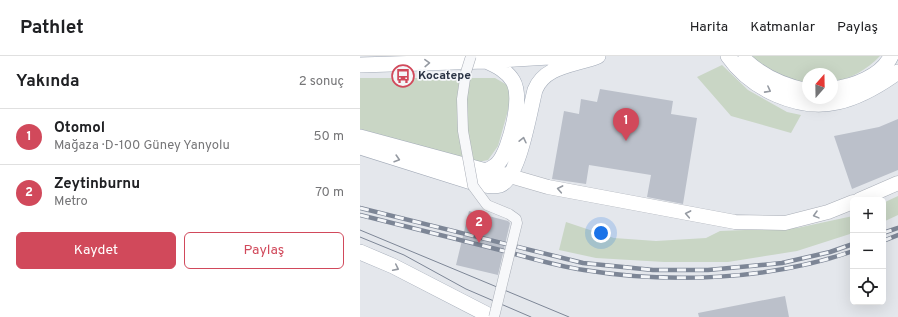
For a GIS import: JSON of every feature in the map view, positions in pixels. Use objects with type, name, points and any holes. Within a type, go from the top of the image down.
[{"type":"main road","points":[[360,65],[566,56]]},
{"type":"main road","points":[[360,147],[478,184],[491,186],[501,185],[510,176],[520,156],[538,82],[546,74],[558,68],[598,56]]},
{"type":"main road","points":[[728,56],[748,78],[762,87],[777,95],[807,103],[838,102],[870,90],[898,72]]},
{"type":"main road","points":[[741,56],[756,70],[773,80],[792,88],[802,90]]},
{"type":"main road","points":[[838,88],[852,85],[869,77],[880,70],[891,56]]},
{"type":"main road","points":[[478,59],[504,71],[514,83],[517,94],[516,111],[505,153],[498,164],[486,171]]},
{"type":"main road","points":[[360,137],[548,187],[735,222],[785,223],[828,212],[850,203]]},
{"type":"main road","points":[[866,197],[898,183]]},
{"type":"main road","points":[[360,252],[393,266],[493,317]]},
{"type":"street","points":[[478,59],[466,72],[462,99],[463,131],[473,186],[487,205],[509,214],[516,219],[517,223],[493,317]]},
{"type":"green space","points":[[751,56],[880,56],[864,70],[838,81],[838,68],[802,68],[802,82],[792,80],[764,66]]},
{"type":"green space","points":[[722,65],[748,90],[787,112],[801,115],[791,133],[731,116],[697,77]]},
{"type":"green space","points":[[360,78],[495,78],[509,86],[512,96],[498,146],[488,160],[478,162],[360,129]]},
{"type":"green space","points":[[898,196],[898,215],[886,221],[886,202]]},
{"type":"green space","points":[[850,217],[850,234],[797,251],[728,262],[664,262],[596,258],[559,250],[566,222],[614,238],[656,241],[706,238],[720,231],[797,228]]},
{"type":"building","points":[[600,89],[673,101],[671,114],[697,118],[683,204],[647,197],[651,175],[589,165],[586,184],[552,179],[564,111],[579,114],[581,99],[597,102]]},
{"type":"building","points":[[898,119],[898,170],[852,189],[834,136],[879,127]]},
{"type":"building","points":[[469,211],[508,221],[510,223],[498,275],[456,265]]},
{"type":"building","points":[[785,296],[789,317],[699,317],[698,313]]},
{"type":"tram line","points":[[360,230],[569,317]]},
{"type":"tram line","points":[[360,237],[404,255],[466,289],[531,317]]},
{"type":"railway","points":[[360,208],[583,263],[653,270],[708,270],[782,263],[830,252],[850,245]]},
{"type":"railway","points":[[360,215],[544,262],[584,270],[651,277],[720,277],[754,273],[821,261],[850,252]]},
{"type":"railway","points":[[886,232],[898,228]]},
{"type":"railway","points":[[886,240],[898,235]]},
{"type":"place","name":"Kocatepe","points":[[403,76]]},
{"type":"place","name":"Otomol","points":[[626,141]]},
{"type":"place","name":"Zeytinburnu","points":[[479,243]]}]
